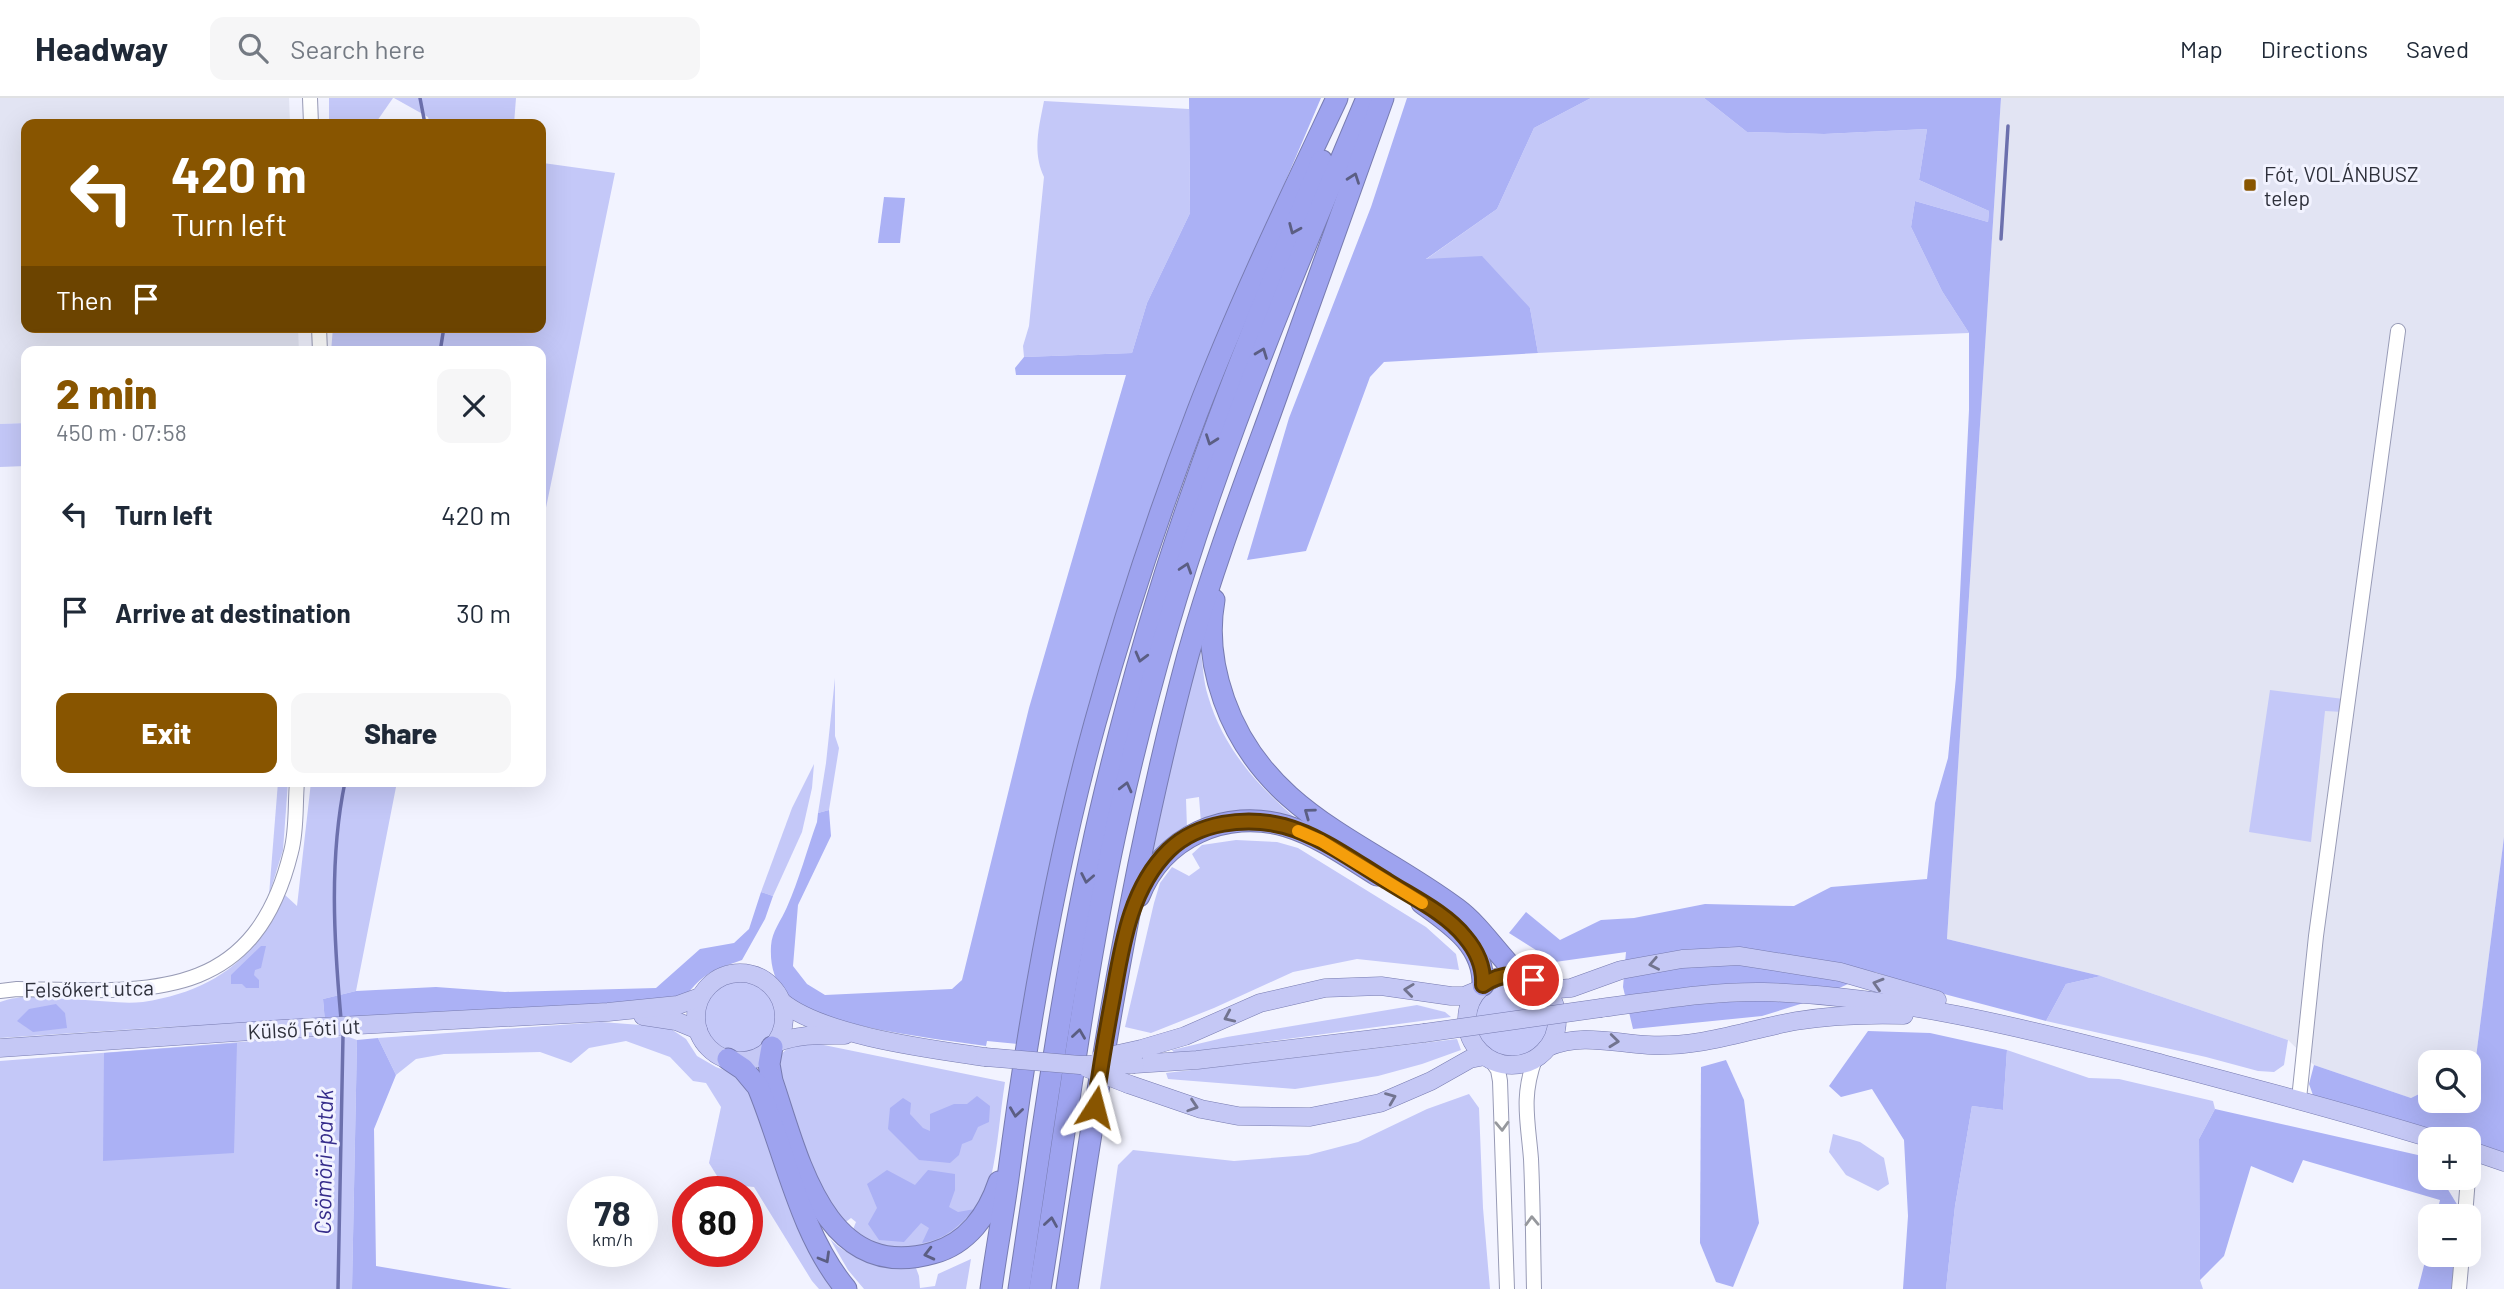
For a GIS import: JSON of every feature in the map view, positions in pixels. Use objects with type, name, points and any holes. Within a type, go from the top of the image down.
[{"type":"highway","points":[[990,1289],[1030,1021],[1058,872],[1095,724],[1129,607],[1198,410],[1256,273],[1337,98]]},
{"type":"highway","points":[[1019,1289],[1071,960],[1100,814],[1155,611],[1213,433],[1349,98]]},
{"type":"highway","points":[[1040,1289],[1097,915],[1136,745],[1165,638],[1212,489],[1239,414],[1310,233],[1367,98]]},
{"type":"highway","points":[[1067,1289],[1106,1034],[1160,762],[1189,653],[1221,554],[1383,98]]},
{"type":"highway","points":[[1221,554],[1211,638],[1218,685],[1231,720],[1254,760],[1294,802],[1331,829],[1458,910],[1519,975]]},
{"type":"highway","points":[[1126,927],[1151,872],[1175,845],[1205,828],[1241,821],[1285,826],[1321,841],[1446,920],[1464,935],[1479,957],[1483,970],[1480,988]]},
{"type":"highway","points":[[774,1045],[769,1064],[772,1081],[815,1198],[834,1227],[850,1241],[867,1250],[884,1256],[920,1257],[942,1251],[960,1241],[974,1228],[993,1199],[1010,1147]]},
{"type":"highway","points":[[728,1059],[743,1069],[758,1087],[808,1225],[821,1252],[846,1289]]},
{"type":"main road","points":[[1545,990],[1571,988],[1621,970],[1682,959],[1739,956],[1840,972],[1910,994],[1959,1005],[1989,1020]]},
{"type":"main road","points":[[864,1036],[794,1012],[782,1002],[769,984],[758,976],[745,972],[732,973],[708,986],[700,997],[696,1013],[698,1030],[710,1048],[728,1059],[741,1061],[755,1058],[791,1037],[808,1034],[864,1036],[985,1057],[1080,1065],[1138,1056],[1210,1059],[1699,995],[1761,992],[1864,1000],[1989,1020],[2298,1099],[2418,1135]]},
{"type":"main road","points":[[1138,1056],[1260,1003],[1325,988],[1381,986],[1464,996],[1500,976],[1519,975],[1533,980],[1545,990],[1556,1013],[1555,1031],[1541,1053]]},
{"type":"main road","points":[[1480,988],[1470,1002],[1467,1026],[1470,1038],[1488,1058]]},
{"type":"main road","name":"Külső Fóti út","points":[[3,1048],[354,1025],[608,1012],[678,1005],[700,997]]},
{"type":"main road","points":[[774,1045],[782,1030],[782,1002]]},
{"type":"main road","name":"Külső Fóti út","points":[[608,1012],[676,1021],[698,1030]]},
{"type":"main road","points":[[1080,1065],[1201,1109],[1238,1116],[1310,1117],[1380,1103],[1431,1081],[1470,1059],[1488,1058],[1513,1065],[1574,1038],[1671,1045],[1730,1038],[1795,1021],[1853,1014],[1905,1015],[1957,1022],[1989,1020]]},
{"type":"main road","points":[[2481,1158],[2504,1163]]},
{"type":"street","points":[[310,98],[311,119]]},
{"type":"street","points":[[2298,1099],[2316,936],[2398,331]]},
{"type":"street","name":"Felsőkert utca","points":[[0,991],[127,991],[158,988],[191,980],[223,962],[250,937],[267,915],[278,893],[292,850],[297,787]]},
{"type":"street","points":[[1534,1289],[1531,1159],[1525,1107],[1527,1080],[1541,1053]]},
{"type":"street","points":[[1488,1058],[1498,1070],[1500,1081],[1507,1289]]},
{"type":"street","points":[[2459,1289],[2461,1267]]},
{"type":"shaded area","points":[[0,98],[289,98],[290,119],[21,119],[21,333],[298,333],[299,346],[21,346],[21,423],[0,424]]},
{"type":"shaded area","points":[[329,98],[393,98],[378,119],[329,119]]},
{"type":"shaded area","points":[[394,98],[516,98],[514,119],[428,117]]},
{"type":"shaded area","points":[[1189,98],[1321,98],[1190,405],[1019,1044],[987,1041],[986,1046],[881,1030],[825,1015],[803,1006],[787,995],[779,984],[771,960],[771,946],[799,876],[818,813],[829,810],[831,836],[798,905],[793,966],[807,984],[825,995],[952,989],[962,980],[1029,708],[1126,375],[1016,375],[1015,368],[1024,357],[1132,353],[1147,303],[1190,213]]},
{"type":"shaded area","points":[[1407,98],[1591,98],[1534,128],[1497,209],[1426,259],[1482,256],[1530,308],[1538,353],[1384,362],[1370,377],[1306,551],[1247,560],[1289,418],[1371,207]]},
{"type":"shaded area","points":[[1591,98],[1704,98],[1747,132],[1824,134],[1927,129],[1919,180],[1989,211],[1988,222],[1915,201],[1911,227],[1942,291],[1969,333],[1538,353],[1530,308],[1425,260],[1497,209],[1534,128]]},
{"type":"shaded area","points":[[1704,98],[2001,98],[1947,939],[2101,976],[2066,984],[2046,1021],[1929,990],[1875,972],[1810,1001],[1762,1016],[1633,1029],[1623,987],[1626,952],[1555,962],[1509,933],[1526,912],[1560,940],[1601,920],[1634,918],[1705,904],[1794,906],[1831,887],[1927,879],[1935,803],[1948,758],[1956,677],[1969,410],[1969,333],[1942,291],[1911,227],[1915,201],[1988,222],[1989,211],[1919,180],[1927,129],[1824,134],[1747,132]]},
{"type":"shaded area","points":[[2001,98],[2504,98],[2504,837],[2477,1050],[2418,1050],[2418,1094],[2411,1098],[2314,1065],[2288,1040],[2101,976],[1947,939]]},
{"type":"shaded area","points":[[1044,101],[1189,109],[1190,213],[1147,303],[1132,353],[1024,357],[1023,346],[1029,326],[1044,177],[1037,149]]},
{"type":"shaded area","points":[[546,163],[615,173],[546,508],[546,346],[331,346],[333,333],[546,333]]},
{"type":"shaded area","points":[[884,197],[905,198],[900,243],[878,243]]},
{"type":"shaded area","points":[[21,423],[21,466],[0,467],[0,424]]},
{"type":"shaded area","points":[[1200,648],[1206,690],[1223,733],[1244,766],[1270,795],[1299,821],[1201,823],[1199,797],[1186,799],[1187,828],[1148,861]]},
{"type":"shaded area","points":[[835,678],[835,736],[839,748],[829,810],[818,813],[826,763]]},
{"type":"shaded area","points":[[2270,690],[2344,699],[2343,712],[2325,711],[2311,842],[2249,832]]},
{"type":"shaded area","points":[[814,764],[812,788],[802,832],[773,896],[761,892],[792,808]]},
{"type":"shaded area","points":[[278,787],[288,787],[283,850],[269,895]]},
{"type":"shaded area","points":[[310,787],[396,787],[356,991],[323,999],[325,1022],[166,1027],[0,1038],[0,1002],[10,999],[31,997],[143,1002],[191,990],[211,980],[246,954],[273,918],[285,895],[297,906]]},
{"type":"shaded area","points":[[2504,837],[2504,1155],[2481,1148],[2481,1127],[2418,1129],[2314,1098],[2309,1084],[2314,1065],[2411,1098],[2418,1094],[2418,1113],[2481,1113],[2481,1050],[2477,1050]]},
{"type":"shaded area","points":[[1236,840],[1277,842],[1298,848],[1426,927],[1456,954],[1459,970],[1357,959],[1293,972],[1151,1033],[1125,1027],[1160,883],[1172,867],[1189,876],[1200,868],[1192,854],[1202,845]]},
{"type":"shaded area","points":[[761,892],[773,896],[765,919],[742,960],[708,974],[678,1001],[325,1022],[323,999],[356,991],[436,987],[505,992],[656,988],[700,949],[734,943],[749,929]]},
{"type":"shaded area","points":[[261,946],[266,946],[261,968],[255,970],[254,975],[259,980],[259,988],[231,984],[231,975]]},
{"type":"shaded area","points":[[2101,976],[2288,1040],[2284,1065],[2274,1072],[2258,1071],[2046,1021],[2066,984]]},
{"type":"shaded area","points":[[741,978],[755,981],[767,989],[775,1001],[778,1015],[775,1029],[767,1041],[755,1049],[741,1052],[727,1049],[715,1041],[707,1029],[704,1015],[707,1001],[715,989],[727,981]]},
{"type":"shaded area","points":[[1513,983],[1534,989],[1544,999],[1550,1020],[1544,1041],[1534,1051],[1513,1057],[1492,1051],[1482,1041],[1476,1020],[1482,999],[1492,989]]},
{"type":"shaded area","points":[[56,1004],[65,1013],[67,1028],[33,1032],[17,1021],[29,1009]]},
{"type":"shaded area","points":[[1417,1005],[1445,1012],[1451,1017],[1175,1054],[1172,1050],[1227,1037]]},
{"type":"shaded area","points":[[601,1022],[668,1027],[686,1039],[697,1056],[737,1075],[750,1093],[836,1289],[819,1289],[812,1281],[763,1202],[763,1176],[717,1176],[709,1163],[721,1107],[706,1083],[693,1081],[670,1057],[626,1041],[589,1048],[571,1063],[540,1052],[444,1054],[416,1059],[396,1075],[378,1038]]},
{"type":"shaded area","points":[[1868,1031],[1930,1033],[2007,1050],[2003,1110],[1972,1106],[1955,1206],[1946,1289],[1903,1289],[1908,1216],[1904,1140],[1872,1089],[1841,1097],[1829,1086]]},
{"type":"shaded area","points":[[346,1036],[357,1040],[352,1289],[0,1289],[0,1061]]},
{"type":"shaded area","points":[[378,1038],[396,1075],[374,1129],[376,1266],[512,1289],[352,1289],[357,1040]]},
{"type":"shaded area","points":[[1457,1039],[1461,1050],[1422,1064],[1378,1076],[1295,1089],[1168,1079],[1166,1073]]},
{"type":"shaded area","points":[[237,1043],[234,1153],[103,1161],[104,1053]]},
{"type":"shaded area","points":[[814,1043],[1005,1082],[991,1177],[986,1191],[971,1216],[949,1237],[922,1248],[900,1250],[852,1232],[856,1222],[851,1218],[843,1224],[837,1223],[784,1103],[777,1059],[793,1046]]},
{"type":"shaded area","points":[[2007,1050],[2089,1078],[2119,1079],[2213,1101],[2215,1109],[2199,1139],[2200,1280],[2203,1289],[1946,1289],[1955,1206],[1972,1106],[2003,1110]]},
{"type":"shaded area","points":[[1726,1060],[1744,1100],[1759,1223],[1733,1287],[1716,1282],[1700,1243],[1701,1067]]},
{"type":"shaded area","points":[[1469,1094],[1479,1108],[1490,1289],[1100,1289],[1118,1165],[1133,1150],[1234,1161],[1308,1155],[1358,1142],[1427,1109]]},
{"type":"shaded area","points":[[977,1096],[990,1106],[989,1122],[978,1127],[972,1140],[962,1144],[959,1155],[950,1163],[919,1160],[888,1129],[890,1108],[903,1098],[911,1103],[910,1114],[923,1128],[930,1131],[930,1114],[954,1104],[967,1104]]},
{"type":"shaded area","points":[[2215,1109],[2418,1155],[2418,1190],[2448,1190],[2457,1204],[2439,1204],[2440,1200],[2303,1160],[2293,1183],[2251,1166],[2224,1256],[2200,1280],[2199,1139]]},
{"type":"shaded area","points":[[1833,1134],[1860,1142],[1884,1158],[1889,1184],[1878,1191],[1846,1175],[1829,1152]]},
{"type":"shaded area","points":[[887,1170],[915,1185],[928,1170],[955,1174],[955,1190],[949,1207],[958,1212],[975,1209],[952,1231],[938,1239],[922,1243],[929,1228],[921,1223],[904,1242],[879,1240],[868,1224],[877,1208],[867,1184]]},
{"type":"shaded area","points":[[830,1239],[848,1253],[859,1257],[881,1264],[916,1268],[920,1288],[935,1286],[938,1274],[971,1259],[966,1289],[864,1289],[848,1270]]},
{"type":"shaded area","points":[[2424,1267],[2455,1267],[2454,1289],[2418,1289]]},
{"type":"waterway","name":"Csömöri-patak","points":[[420,98],[424,119]]},
{"type":"waterway","points":[[2001,239],[2008,126]]},
{"type":"waterway","name":"Csömöri-patak","points":[[441,346],[443,333]]},
{"type":"waterway","name":"Csömöri-patak","points":[[341,1019],[334,900],[337,841],[344,787]]},
{"type":"waterway","name":"Csömöri-patak","points":[[338,1289],[343,1036]]},
{"type":"slow traffic","points":[[1298,831],[1321,841],[1422,903]]},
{"type":"place","name":"Fót, VOLÁNBUSZ telep","points":[[2250,185]]},
{"type":"route","points":[[1095,1107],[1126,927],[1140,892],[1168,850],[1205,828],[1241,821],[1261,822],[1285,826],[1321,841],[1416,899],[1464,935],[1479,957],[1483,970],[1483,985],[1491,979],[1509,975],[1533,980]]}]
